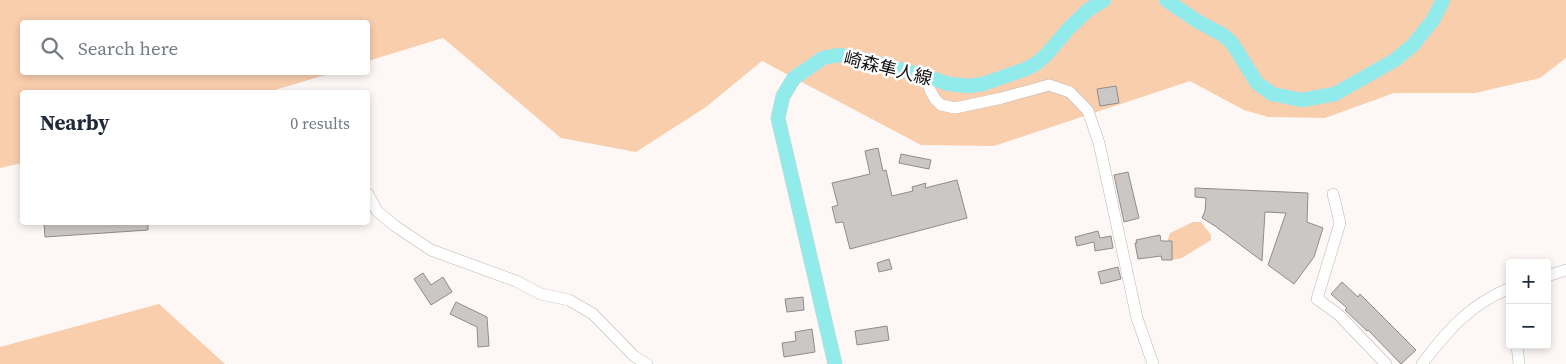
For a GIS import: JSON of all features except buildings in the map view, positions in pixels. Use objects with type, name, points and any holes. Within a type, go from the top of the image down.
[{"type":"main road","name":"崎森隼人線","points":[[835,364],[778,118],[778,111],[783,96],[794,78],[823,58],[838,55],[858,58],[949,84],[968,86],[984,84],[1026,69],[1037,63],[1088,10],[1104,0]]},
{"type":"main road","points":[[1166,0],[1197,21],[1223,35],[1232,43],[1257,83],[1272,94],[1302,100],[1335,94],[1395,60],[1413,45],[1433,20],[1444,0]]},
{"type":"street","points":[[928,77],[930,90],[941,105],[956,108],[1049,85],[1070,92],[1088,111],[1099,143],[1137,318],[1153,364]]},
{"type":"street","points":[[1333,194],[1340,223],[1317,299],[1338,314],[1386,364]]},
{"type":"street","points":[[370,198],[377,211],[430,250],[516,281],[540,294],[569,300],[593,314],[634,356],[647,364]]},
{"type":"street","points":[[1551,275],[1566,270]]},
{"type":"street","points":[[1422,364],[1449,329],[1490,296],[1506,293]]},
{"type":"street","points":[[1517,349],[1519,364]]},
{"type":"shaded area","points":[[0,0],[1566,0],[1566,58],[1540,78],[1475,93],[1394,93],[1325,118],[1268,117],[1244,110],[1190,81],[994,146],[921,145],[762,61],[706,107],[636,152],[561,138],[443,38],[370,60],[370,20],[20,20],[20,75],[325,75],[275,90],[20,90],[20,163],[0,168]]},
{"type":"shaded area","points":[[1193,222],[1201,222],[1211,235],[1211,240],[1182,258],[1172,260],[1168,239],[1170,233]]},
{"type":"shaded area","points":[[159,304],[225,364],[0,364],[0,347]]}]
